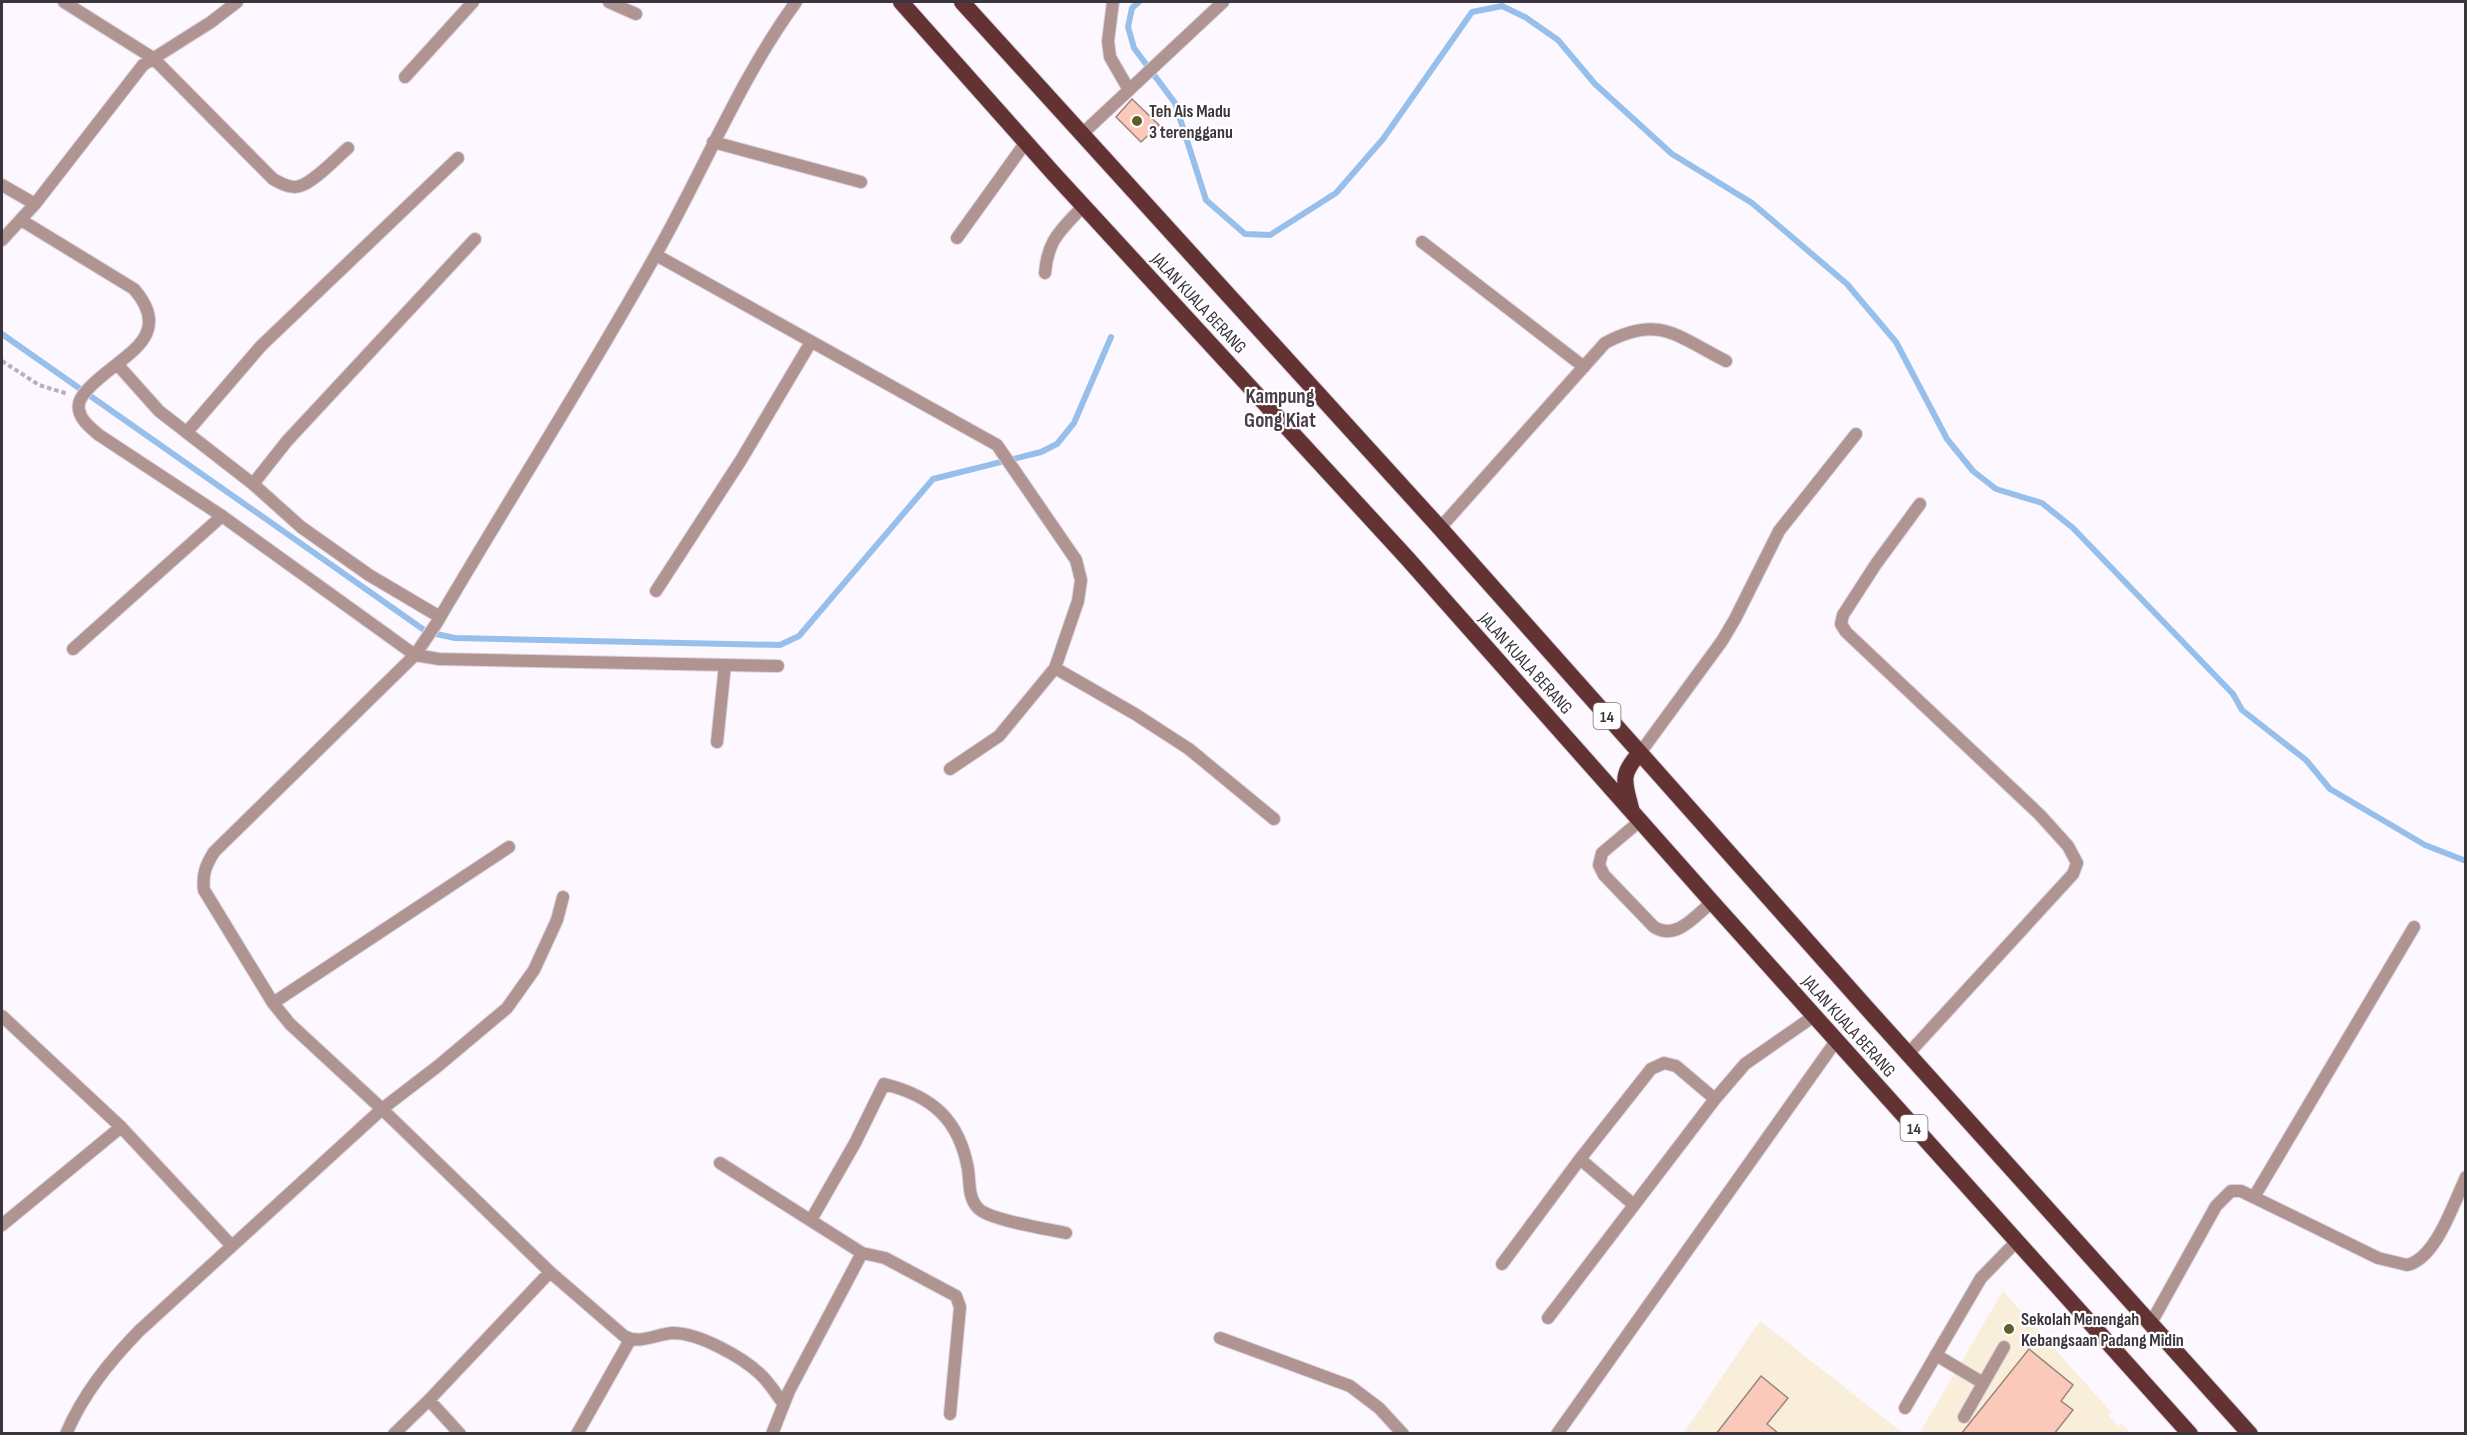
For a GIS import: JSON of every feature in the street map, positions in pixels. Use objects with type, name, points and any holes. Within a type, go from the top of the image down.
[{"type":"highway","name":"JALAN KUALA BERANG","points":[[902,2],[1083,206],[1407,558],[1836,1041],[2190,1434]]},
{"type":"highway","name":"JALAN KUALA BERANG","points":[[962,2],[1440,528],[2250,1434]]},
{"type":"highway","points":[[1636,816],[1624,774],[1628,765],[1640,753]]},
{"type":"street","points":[[64,2],[153,58],[273,179],[285,186],[297,188],[307,183],[348,148]]},
{"type":"street","points":[[2,240],[35,204],[142,65],[211,22],[237,2]]},
{"type":"street","points":[[405,76],[473,2]]},
{"type":"street","points":[[609,2],[636,14]]},
{"type":"street","points":[[783,1403],[760,1374],[726,1351],[694,1337],[673,1333],[630,1340],[550,1272],[382,1109],[290,1024],[273,1003],[204,890],[202,877],[206,864],[214,852],[419,651],[656,255],[713,142],[777,28],[796,2]]},
{"type":"street","points":[[1113,2],[1108,41],[1110,57],[1129,90]]},
{"type":"street","points":[[1082,134],[1223,2]]},
{"type":"street","points":[[713,142],[861,182]]},
{"type":"street","points":[[957,238],[1026,142]]},
{"type":"street","points":[[187,432],[261,346],[458,158]]},
{"type":"street","points":[[2,185],[35,204]]},
{"type":"street","points":[[1044,273],[1048,250],[1053,241],[1083,206]]},
{"type":"street","points":[[21,220],[134,289],[145,302],[150,313],[149,330],[145,338],[97,380],[79,404],[86,423],[99,435],[419,651],[439,659],[778,666]]},
{"type":"street","points":[[253,484],[287,441],[475,239]]},
{"type":"street","points":[[1422,242],[1584,367]]},
{"type":"street","points":[[656,255],[997,445],[1076,560],[1081,580],[1078,601],[1055,668],[999,736],[950,769]]},
{"type":"street","points":[[1440,528],[1605,343],[1631,330],[1642,328],[1666,331],[1726,361]]},
{"type":"street","points":[[656,591],[741,460],[811,342]]},
{"type":"street","points":[[117,364],[159,411],[253,484],[301,528],[438,620]]},
{"type":"street","points":[[1640,753],[1736,619],[1779,531],[1856,434]]},
{"type":"street","points":[[1908,1054],[2073,873],[2077,863],[2068,846],[2040,815],[1846,632],[1841,624],[1843,615],[1876,564],[1920,504]]},
{"type":"street","points":[[72,649],[222,516]]},
{"type":"street","points":[[717,742],[725,665]]},
{"type":"street","points":[[1055,668],[1135,714],[1189,749],[1274,819]]},
{"type":"street","points":[[1636,816],[1602,853],[1599,865],[1604,875],[1654,927],[1662,932],[1672,932],[1712,902]]},
{"type":"street","points":[[273,1003],[509,847]]},
{"type":"street","points":[[66,1434],[81,1404],[112,1359],[139,1331],[382,1109],[438,1066],[514,1000],[546,947],[563,897]]},
{"type":"street","points":[[2254,1197],[2414,927]]},
{"type":"street","points":[[2,1016],[121,1127],[231,1245]]},
{"type":"street","points":[[1548,1318],[1714,1099],[1745,1064],[1814,1016]]},
{"type":"street","points":[[1557,1434],[1836,1041]]},
{"type":"street","points":[[1502,1264],[1651,1069],[1664,1063],[1676,1066],[1714,1099]]},
{"type":"street","points":[[811,1220],[855,1143],[884,1084],[904,1089],[921,1097],[946,1115],[960,1140],[968,1168],[972,1197],[978,1209],[991,1216],[1065,1233]]},
{"type":"street","points":[[2,1225],[121,1127]]},
{"type":"street","points":[[1580,1159],[1634,1205]]},
{"type":"street","points":[[720,1163],[862,1253],[885,1258],[956,1296],[960,1307],[950,1414]]},
{"type":"street","points":[[2151,1323],[2216,1206],[2231,1191],[2241,1191],[2378,1258],[2407,1265],[2415,1264],[2434,1243],[2466,1177]]},
{"type":"street","points":[[1905,1408],[1981,1278],[2017,1241]]},
{"type":"street","points":[[772,1434],[783,1403],[862,1253]]},
{"type":"street","points":[[394,1434],[550,1272]]},
{"type":"street","points":[[1220,1338],[1350,1386],[1379,1408],[1403,1434]]},
{"type":"street","points":[[577,1434],[630,1340]]},
{"type":"street","points":[[1964,1417],[2004,1347]]},
{"type":"street","points":[[1936,1355],[1983,1383]]},
{"type":"street","points":[[429,1400],[460,1434]]},
{"type":"path","points":[[2,361],[39,385],[79,404]]},
{"type":"shaded area","name":"Sekolah Menengah Kebangsaan Padang Midin","points":[[2003,1291],[2111,1412],[2108,1415],[2118,1426],[2121,1423],[2131,1433],[1919,1434]]},
{"type":"shaded area","points":[[1760,1321],[1903,1433],[1683,1434]]},
{"type":"building","name":"Teh Ais Madu 3 terengganu","points":[[1132,99],[1159,125],[1141,142],[1116,117]]},
{"type":"building","points":[[2029,1349],[2073,1385],[2061,1401],[2073,1410],[2054,1434],[1961,1434]]},
{"type":"building","points":[[1761,1376],[1788,1398],[1767,1424],[1779,1434],[1716,1434]]},
{"type":"waterway","points":[[1139,2],[1132,8],[1128,27],[1134,48],[1175,103],[1206,200],[1245,234],[1270,235],[1336,193],[1383,139],[1472,12],[1502,6],[1525,17],[1558,40],[1595,84],[1672,154],[1752,203],[1847,284],[1896,342],[1947,439],[1973,471],[1996,489],[2042,503],[2073,528],[2233,694],[2242,710],[2306,760],[2330,789],[2425,845],[2466,861]]},
{"type":"waterway","points":[[2,334],[427,632],[455,638],[780,645],[799,636],[933,479],[1041,452],[1057,444],[1074,423],[1111,337]]},
{"type":"place","name":"Teh Ais Madu 3 terengganu","points":[[1137,121]]},
{"type":"place","name":"Sekolah Menengah Kebangsaan Padang Midin","points":[[2009,1329]]},
{"type":"district","name":"Kampung Gong Kiat","points":[[1280,408]]}]
